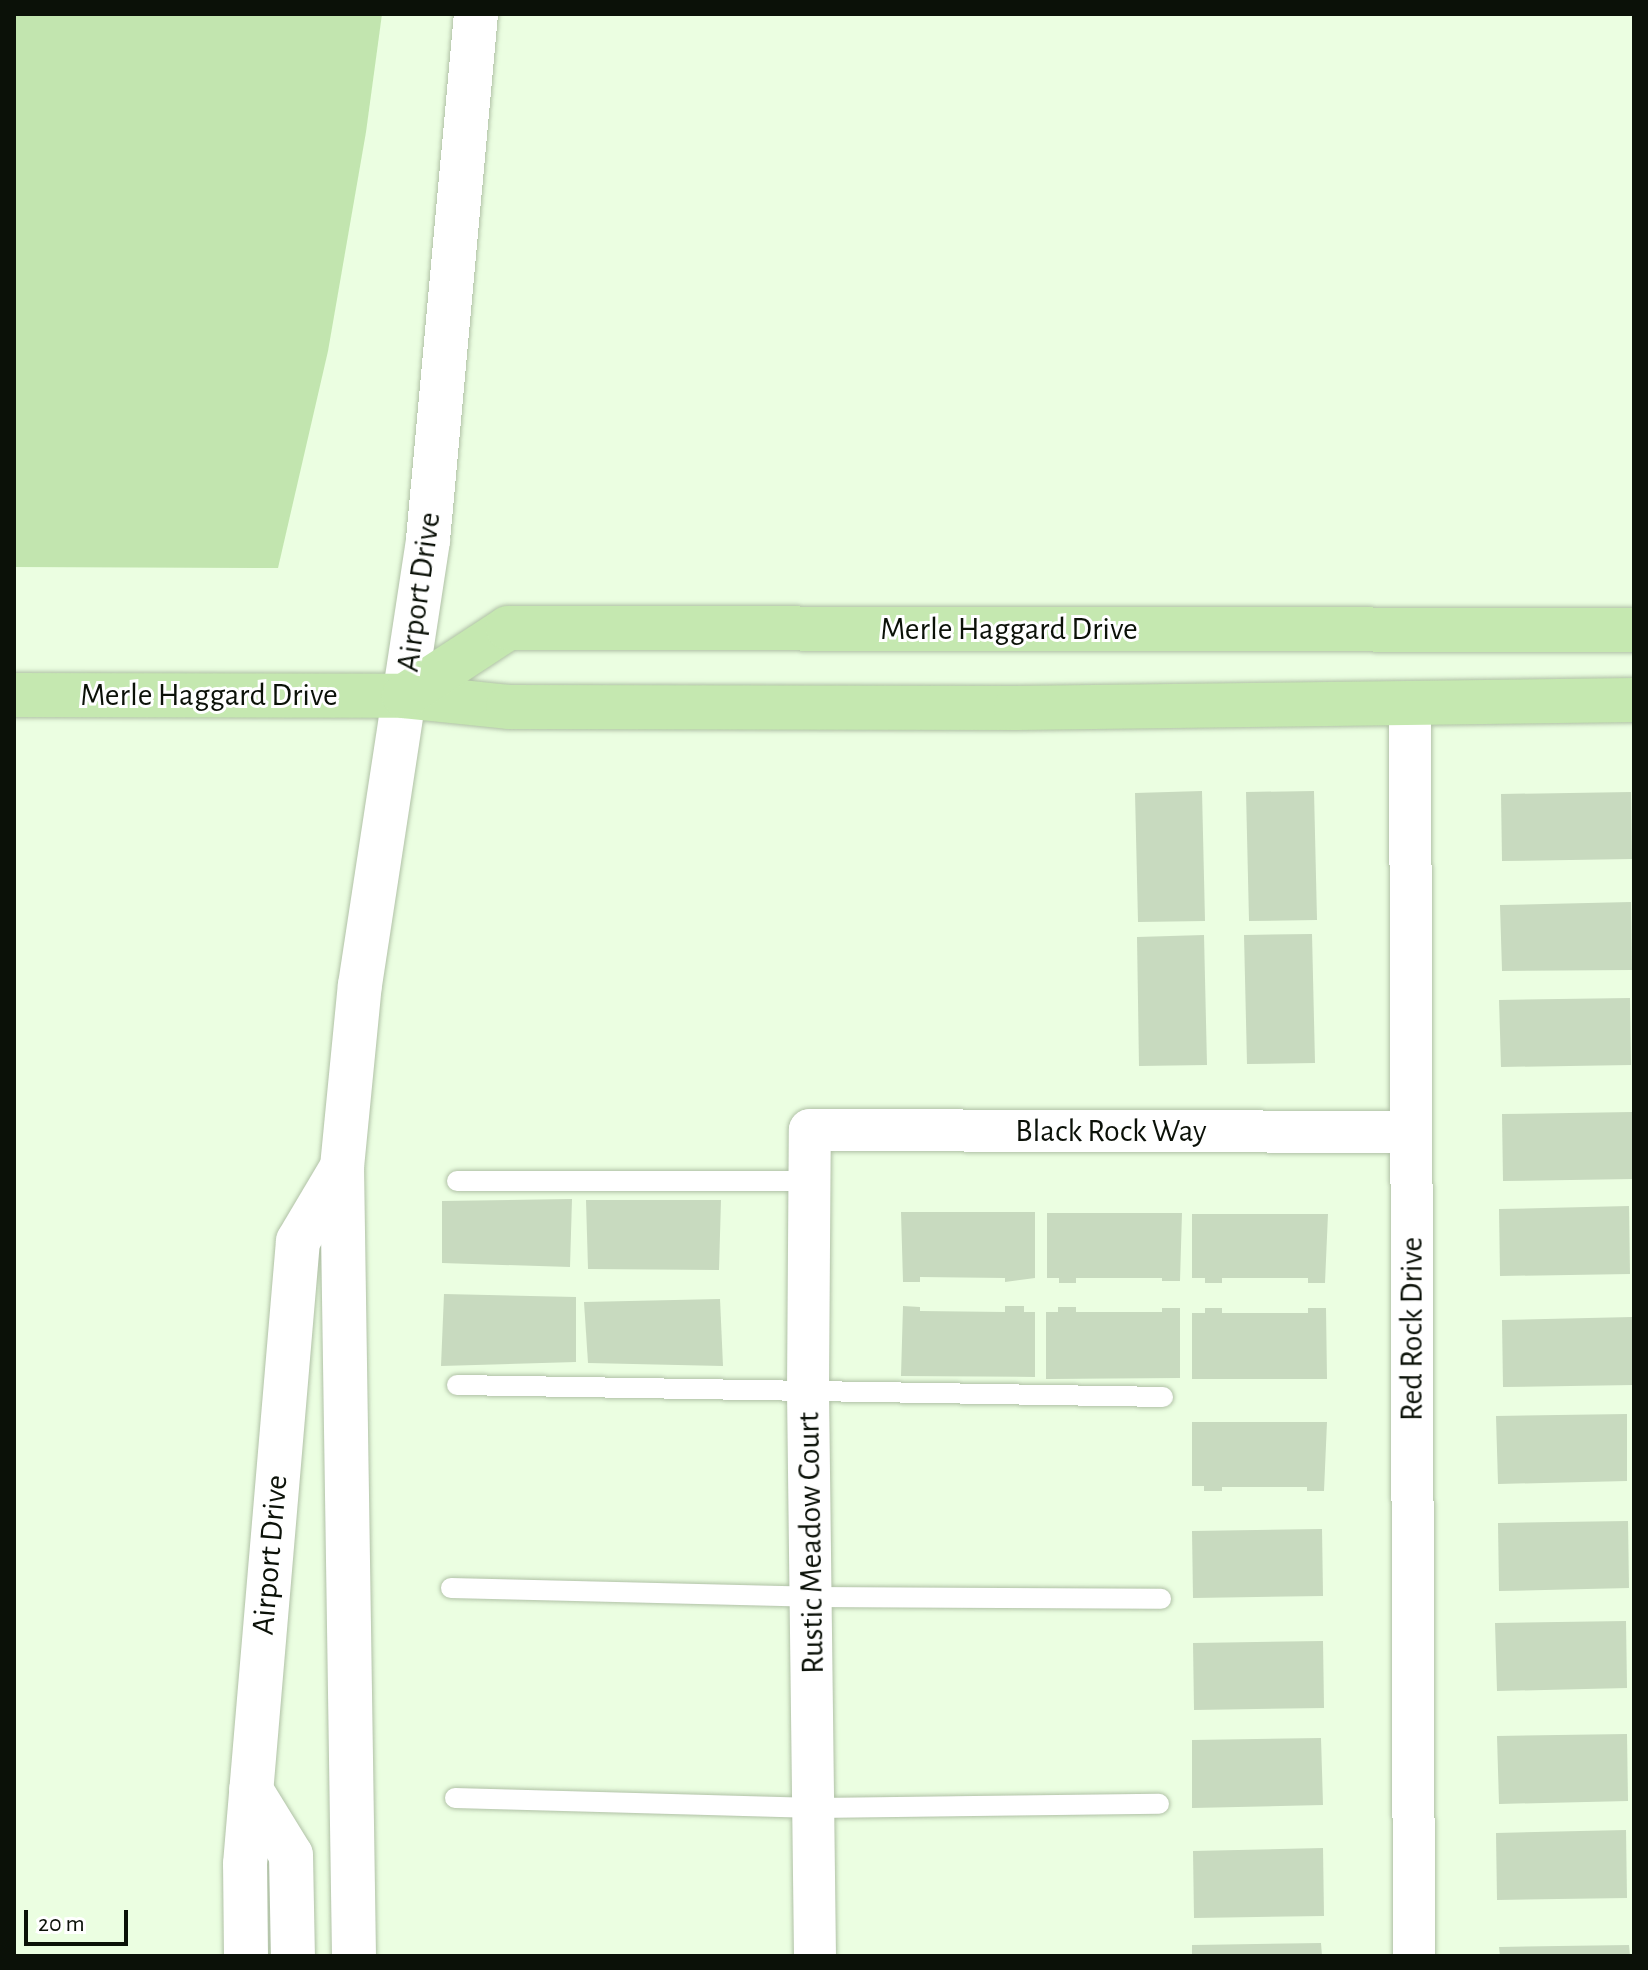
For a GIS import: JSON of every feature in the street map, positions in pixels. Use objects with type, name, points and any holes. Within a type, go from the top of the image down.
[{"type":"main road","name":"Airport Drive","points":[[354,1956],[342,1167],[360,985],[428,540],[476,14]]},
{"type":"main road","name":"Merle Haggard Drive","points":[[404,696],[508,628],[1634,630]]},
{"type":"main road","name":"Merle Haggard Drive","points":[[14,695],[404,696],[508,707],[1016,708],[1634,700]]},
{"type":"main road","name":"Airport Drive","points":[[246,1956],[245,1864],[298,1241],[342,1167]]},
{"type":"main road","points":[[251,1790],[291,1855],[293,1956]]},
{"type":"street","name":"Red Rock Drive","points":[[1410,702],[1414,1956]]},
{"type":"street","name":"Black Rock Way","points":[[810,1130],[1411,1132]]},
{"type":"street","name":"Rustic Meadow Court","points":[[810,1130],[808,1390],[816,1808],[815,1956]]},
{"type":"lane","points":[[457,1181],[810,1181]]},
{"type":"lane","points":[[457,1385],[1163,1397]]},
{"type":"lane","points":[[451,1588],[812,1597],[1161,1599]]},
{"type":"lane","points":[[455,1798],[816,1808],[1159,1804]]},
{"type":"green space","points":[[14,14],[382,14],[366,132],[328,351],[278,568],[14,567]]},
{"type":"building","points":[[1202,791],[1205,921],[1138,922],[1135,793]]},
{"type":"building","points":[[1314,791],[1317,920],[1249,921],[1246,792]]},
{"type":"building","points":[[1631,792],[1632,859],[1502,861],[1501,794]]},
{"type":"building","points":[[1631,902],[1632,970],[1502,971],[1500,905]]},
{"type":"building","points":[[1312,934],[1315,1063],[1247,1064],[1244,935]]},
{"type":"building","points":[[1204,935],[1207,1065],[1139,1066],[1137,937]]},
{"type":"building","points":[[1630,998],[1631,1065],[1501,1067],[1499,1000]]},
{"type":"building","points":[[1632,1112],[1633,1179],[1503,1181],[1502,1114]]},
{"type":"building","points":[[572,1199],[570,1267],[442,1263],[442,1201]]},
{"type":"building","points":[[586,1200],[721,1200],[719,1270],[588,1269]]},
{"type":"building","points":[[1629,1206],[1630,1274],[1500,1276],[1499,1209]]},
{"type":"building","points":[[901,1212],[1035,1212],[1035,1278],[1005,1282],[1005,1278],[920,1277],[920,1282],[903,1282]]},
{"type":"building","points":[[1047,1213],[1182,1213],[1180,1281],[1162,1281],[1162,1278],[1076,1278],[1076,1283],[1059,1283],[1059,1278],[1047,1278]]},
{"type":"building","points":[[1192,1214],[1328,1214],[1325,1283],[1308,1283],[1308,1278],[1222,1278],[1222,1283],[1205,1283],[1205,1278],[1192,1278]]},
{"type":"building","points":[[444,1294],[576,1297],[576,1362],[441,1366]]},
{"type":"building","points":[[720,1299],[723,1366],[588,1363],[584,1302]]},
{"type":"building","points":[[903,1306],[920,1307],[920,1311],[1005,1312],[1005,1306],[1024,1306],[1024,1312],[1035,1312],[1035,1377],[901,1376]]},
{"type":"building","points":[[1058,1307],[1076,1307],[1076,1312],[1162,1312],[1162,1308],[1180,1308],[1180,1378],[1046,1379],[1046,1312],[1058,1312]]},
{"type":"building","points":[[1205,1308],[1222,1308],[1222,1313],[1308,1313],[1308,1308],[1326,1308],[1327,1379],[1192,1379],[1192,1313],[1205,1313]]},
{"type":"building","points":[[1632,1317],[1633,1385],[1503,1387],[1502,1320]]},
{"type":"building","points":[[1627,1414],[1627,1481],[1498,1484],[1496,1416]]},
{"type":"building","points":[[1192,1422],[1327,1422],[1324,1491],[1307,1491],[1307,1487],[1222,1487],[1222,1491],[1204,1491],[1204,1486],[1192,1486]]},
{"type":"building","points":[[1628,1521],[1629,1588],[1499,1591],[1498,1523]]},
{"type":"building","points":[[1322,1529],[1323,1596],[1193,1598],[1192,1531]]},
{"type":"building","points":[[1626,1621],[1627,1688],[1497,1691],[1495,1623]]},
{"type":"building","points":[[1323,1641],[1324,1708],[1194,1710],[1193,1643]]},
{"type":"building","points":[[1627,1734],[1628,1801],[1499,1804],[1497,1736]]},
{"type":"building","points":[[1321,1738],[1323,1805],[1192,1808],[1192,1740]]},
{"type":"building","points":[[1626,1830],[1627,1898],[1497,1900],[1496,1833]]},
{"type":"building","points":[[1323,1848],[1324,1916],[1194,1918],[1193,1851]]},
{"type":"building","points":[[1321,1943],[1322,1956],[1192,1956],[1192,1945]]},
{"type":"building","points":[[1629,1945],[1630,1956],[1500,1956],[1499,1947]]}]
